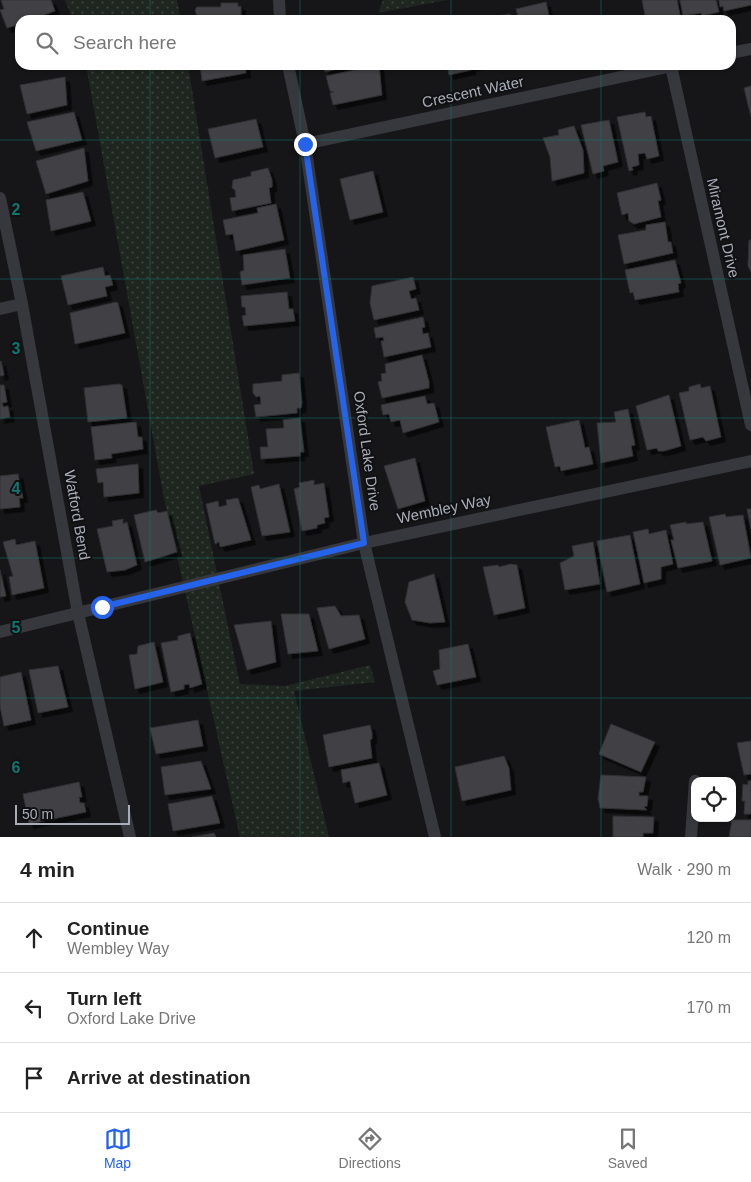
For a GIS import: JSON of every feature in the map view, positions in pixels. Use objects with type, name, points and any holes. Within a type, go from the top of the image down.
[{"type":"street","points":[[279,0],[280,15]]},
{"type":"street","points":[[736,52],[751,49]]},
{"type":"street","name":"Oxford Lake Drive","points":[[289,70],[305,144],[364,543],[435,837]]},
{"type":"street","name":"Crescent Water","points":[[305,144],[655,70]]},
{"type":"street","name":"Miramont Drive","points":[[675,70],[751,426]]},
{"type":"street","name":"Watford Bend","points":[[0,198],[22,304],[78,613],[130,837]]},
{"type":"street","points":[[0,309],[22,304]]},
{"type":"street","name":"Wembley Way","points":[[0,632],[364,543],[751,460]]},
{"type":"street","points":[[691,837],[692,822]]},
{"type":"shaded area","points":[[65,0],[177,0],[180,15],[71,15]]},
{"type":"shaded area","points":[[383,0],[447,0],[378,13]]},
{"type":"shaded area","points":[[87,70],[189,70],[254,474],[199,486],[240,684],[285,686],[370,665],[375,682],[294,691],[329,837],[240,837],[163,493]]},
{"type":"building","points":[[1,0],[51,0],[55,11],[44,15],[15,15],[15,26],[7,28],[0,10],[4,9]]},
{"type":"building","points":[[642,0],[677,0],[680,15],[645,15]]},
{"type":"building","points":[[680,0],[716,0],[719,12],[706,15],[702,15],[701,13],[683,15]]},
{"type":"building","points":[[719,0],[751,0],[751,5],[724,11],[723,6],[720,7]]},
{"type":"building","points":[[546,2],[549,15],[518,15],[516,9]]},
{"type":"building","points":[[221,3],[238,3],[238,7],[241,6],[241,15],[196,15],[195,10],[197,7],[221,7]]},
{"type":"building","points":[[201,70],[246,70],[246,73],[202,81]]},
{"type":"building","points":[[355,70],[380,70],[382,95],[333,105],[330,93],[334,92],[330,91],[326,76]]},
{"type":"building","points":[[448,70],[471,70],[449,75]]},
{"type":"building","points":[[65,77],[67,105],[27,114],[20,85]]},
{"type":"building","points":[[751,86],[751,117],[744,88]]},
{"type":"building","points":[[74,112],[82,140],[36,151],[27,122]]},
{"type":"building","points":[[645,112],[646,117],[651,116],[659,156],[647,159],[645,153],[638,154],[639,165],[632,167],[633,170],[629,171],[617,117]]},
{"type":"building","points":[[256,119],[263,147],[215,158],[208,129]]},
{"type":"building","points":[[609,120],[618,162],[603,166],[604,171],[593,174],[581,125]]},
{"type":"building","points":[[574,126],[583,150],[584,173],[552,181],[550,157],[543,138],[559,135],[558,130]]},
{"type":"building","points":[[84,148],[88,181],[46,194],[36,161]]},
{"type":"building","points":[[268,168],[272,180],[272,187],[269,188],[271,203],[232,211],[230,198],[236,197],[235,190],[232,188],[233,180],[251,176],[251,172]]},
{"type":"building","points":[[373,171],[383,212],[350,220],[340,179]]},
{"type":"building","points":[[657,183],[661,200],[658,201],[661,217],[634,224],[629,221],[628,213],[622,215],[617,193]]},
{"type":"building","points":[[83,192],[91,221],[51,231],[46,200]]},
{"type":"building","points":[[276,204],[284,240],[236,251],[233,234],[226,235],[223,220],[258,213],[257,208]]},
{"type":"building","points":[[665,222],[668,242],[671,242],[673,253],[624,264],[618,235],[646,230],[646,225]]},
{"type":"building","points":[[749,240],[751,240],[751,272],[748,266]]},
{"type":"building","points":[[285,249],[290,278],[242,285],[240,272],[244,270],[243,255]]},
{"type":"building","points":[[675,260],[681,283],[678,284],[679,292],[635,300],[633,292],[630,293],[625,270]]},
{"type":"building","points":[[103,267],[105,276],[110,275],[113,285],[105,287],[107,296],[68,305],[61,276]]},
{"type":"building","points":[[413,277],[416,289],[409,291],[411,299],[416,298],[419,310],[374,320],[370,303],[372,286]]},
{"type":"building","points":[[287,292],[289,309],[293,309],[295,321],[244,326],[242,316],[246,315],[245,307],[242,307],[241,296]]},
{"type":"building","points":[[118,303],[125,333],[75,344],[70,313]]},
{"type":"building","points":[[423,317],[425,327],[422,328],[423,334],[428,333],[431,347],[384,357],[381,341],[384,341],[383,337],[376,338],[374,328]]},
{"type":"building","points":[[422,355],[429,388],[382,398],[378,382],[382,381],[381,374],[386,373],[385,364]]},
{"type":"building","points":[[0,362],[4,375],[0,376]]},
{"type":"building","points":[[299,373],[302,403],[301,408],[297,408],[297,413],[256,417],[254,405],[261,404],[260,396],[256,397],[253,393],[253,384],[282,381],[282,375]]},
{"type":"building","points":[[700,384],[701,388],[710,386],[721,437],[706,441],[703,437],[690,440],[679,393],[689,391],[689,387]]},
{"type":"building","points":[[0,385],[4,385],[7,402],[2,403],[3,407],[8,406],[10,417],[0,419]]},
{"type":"building","points":[[122,385],[127,418],[88,422],[84,388]]},
{"type":"building","points":[[669,395],[681,446],[664,451],[658,451],[657,448],[647,450],[636,406]]},
{"type":"building","points":[[425,396],[427,404],[434,403],[439,422],[403,433],[400,420],[391,422],[389,414],[383,415],[381,405]]},
{"type":"building","points":[[628,409],[635,445],[631,446],[633,456],[601,463],[597,423],[616,422],[614,412]]},
{"type":"building","points":[[300,418],[304,452],[300,452],[300,456],[261,459],[260,447],[268,447],[266,429],[284,428],[283,420]]},
{"type":"building","points":[[579,420],[585,448],[589,447],[593,464],[561,471],[560,466],[555,467],[546,427]]},
{"type":"building","points":[[136,422],[138,437],[142,437],[143,449],[111,454],[112,458],[95,460],[91,427]]},
{"type":"building","points":[[415,458],[425,501],[398,509],[384,466]]},
{"type":"building","points":[[138,464],[139,493],[104,497],[103,482],[98,483],[96,469]]},
{"type":"building","points":[[18,474],[23,498],[19,498],[20,507],[0,509],[0,476]]},
{"type":"building","points":[[314,480],[314,485],[324,483],[329,517],[324,518],[325,523],[317,525],[317,528],[302,531],[294,489],[300,487],[299,483]]},
{"type":"building","points":[[279,484],[290,532],[262,536],[251,487],[259,485],[260,489]]},
{"type":"building","points":[[238,498],[251,540],[220,547],[219,542],[215,544],[206,504],[218,501],[219,507],[227,505],[226,500]]},
{"type":"building","points":[[747,509],[751,509],[751,529]]},
{"type":"building","points":[[156,510],[158,513],[167,511],[177,552],[145,562],[134,515]]},
{"type":"building","points":[[725,514],[726,517],[743,515],[751,558],[720,565],[709,517]]},
{"type":"building","points":[[123,519],[123,524],[127,522],[137,565],[125,570],[107,572],[97,529],[113,526],[112,521]]},
{"type":"building","points":[[686,522],[686,524],[703,522],[712,561],[678,568],[671,540],[674,540],[670,525]]},
{"type":"building","points":[[648,529],[649,534],[666,530],[673,564],[661,567],[661,579],[644,583],[633,532]]},
{"type":"building","points":[[630,535],[640,584],[607,592],[597,541]]},
{"type":"building","points":[[15,539],[16,545],[35,541],[44,588],[12,595],[9,577],[13,576],[3,542]]},
{"type":"building","points":[[593,542],[600,584],[565,590],[560,563],[574,556],[572,546]]},
{"type":"building","points":[[511,564],[517,565],[525,608],[494,615],[483,567],[498,565],[499,567]]},
{"type":"building","points":[[0,570],[6,596],[0,597]]},
{"type":"building","points":[[434,574],[445,622],[430,623],[412,620],[405,602],[409,582]]},
{"type":"building","points":[[335,606],[341,616],[359,615],[365,639],[329,649],[317,608]]},
{"type":"building","points":[[281,614],[309,614],[318,651],[288,654]]},
{"type":"building","points":[[271,621],[276,662],[247,670],[234,625]]},
{"type":"building","points":[[190,633],[202,684],[190,688],[189,684],[184,685],[184,689],[171,692],[161,643],[178,640],[178,636]]},
{"type":"building","points":[[154,642],[163,682],[135,689],[129,655],[137,654],[138,646]]},
{"type":"building","points":[[468,644],[476,677],[437,685],[433,671],[440,669],[439,650]]},
{"type":"building","points":[[58,666],[68,707],[38,713],[29,670]]},
{"type":"building","points":[[21,672],[31,720],[4,726],[0,706],[0,677]]},
{"type":"building","points":[[198,720],[203,746],[156,754],[150,728]]},
{"type":"building","points":[[611,724],[655,742],[641,772],[599,754]]},
{"type":"building","points":[[370,725],[372,733],[372,739],[370,740],[372,758],[329,767],[323,735]]},
{"type":"building","points":[[751,741],[751,774],[744,775],[737,743]]},
{"type":"building","points":[[504,756],[509,768],[511,790],[462,801],[455,767]]},
{"type":"building","points":[[201,761],[211,789],[165,795],[161,767]]},
{"type":"building","points":[[379,763],[387,795],[355,803],[350,781],[343,783],[341,770]]},
{"type":"building","points":[[601,775],[646,777],[643,792],[639,792],[639,796],[648,796],[647,806],[644,807],[647,810],[600,808],[598,798]]},
{"type":"building","points":[[748,781],[751,781],[751,814],[744,814],[745,801],[742,801],[743,784],[748,785]]},
{"type":"building","points":[[79,782],[82,797],[79,797],[80,803],[84,803],[86,812],[29,824],[23,794]]},
{"type":"building","points":[[212,796],[220,823],[173,831],[168,804]]},
{"type":"building","points":[[613,816],[654,817],[653,833],[643,833],[643,837],[613,837]]},
{"type":"building","points":[[736,820],[751,820],[751,837],[729,837],[732,822],[736,822]]},
{"type":"building","points":[[214,833],[216,837],[192,837]]},
{"type":"route","points":[[102,607],[364,543],[305,144]]}]
